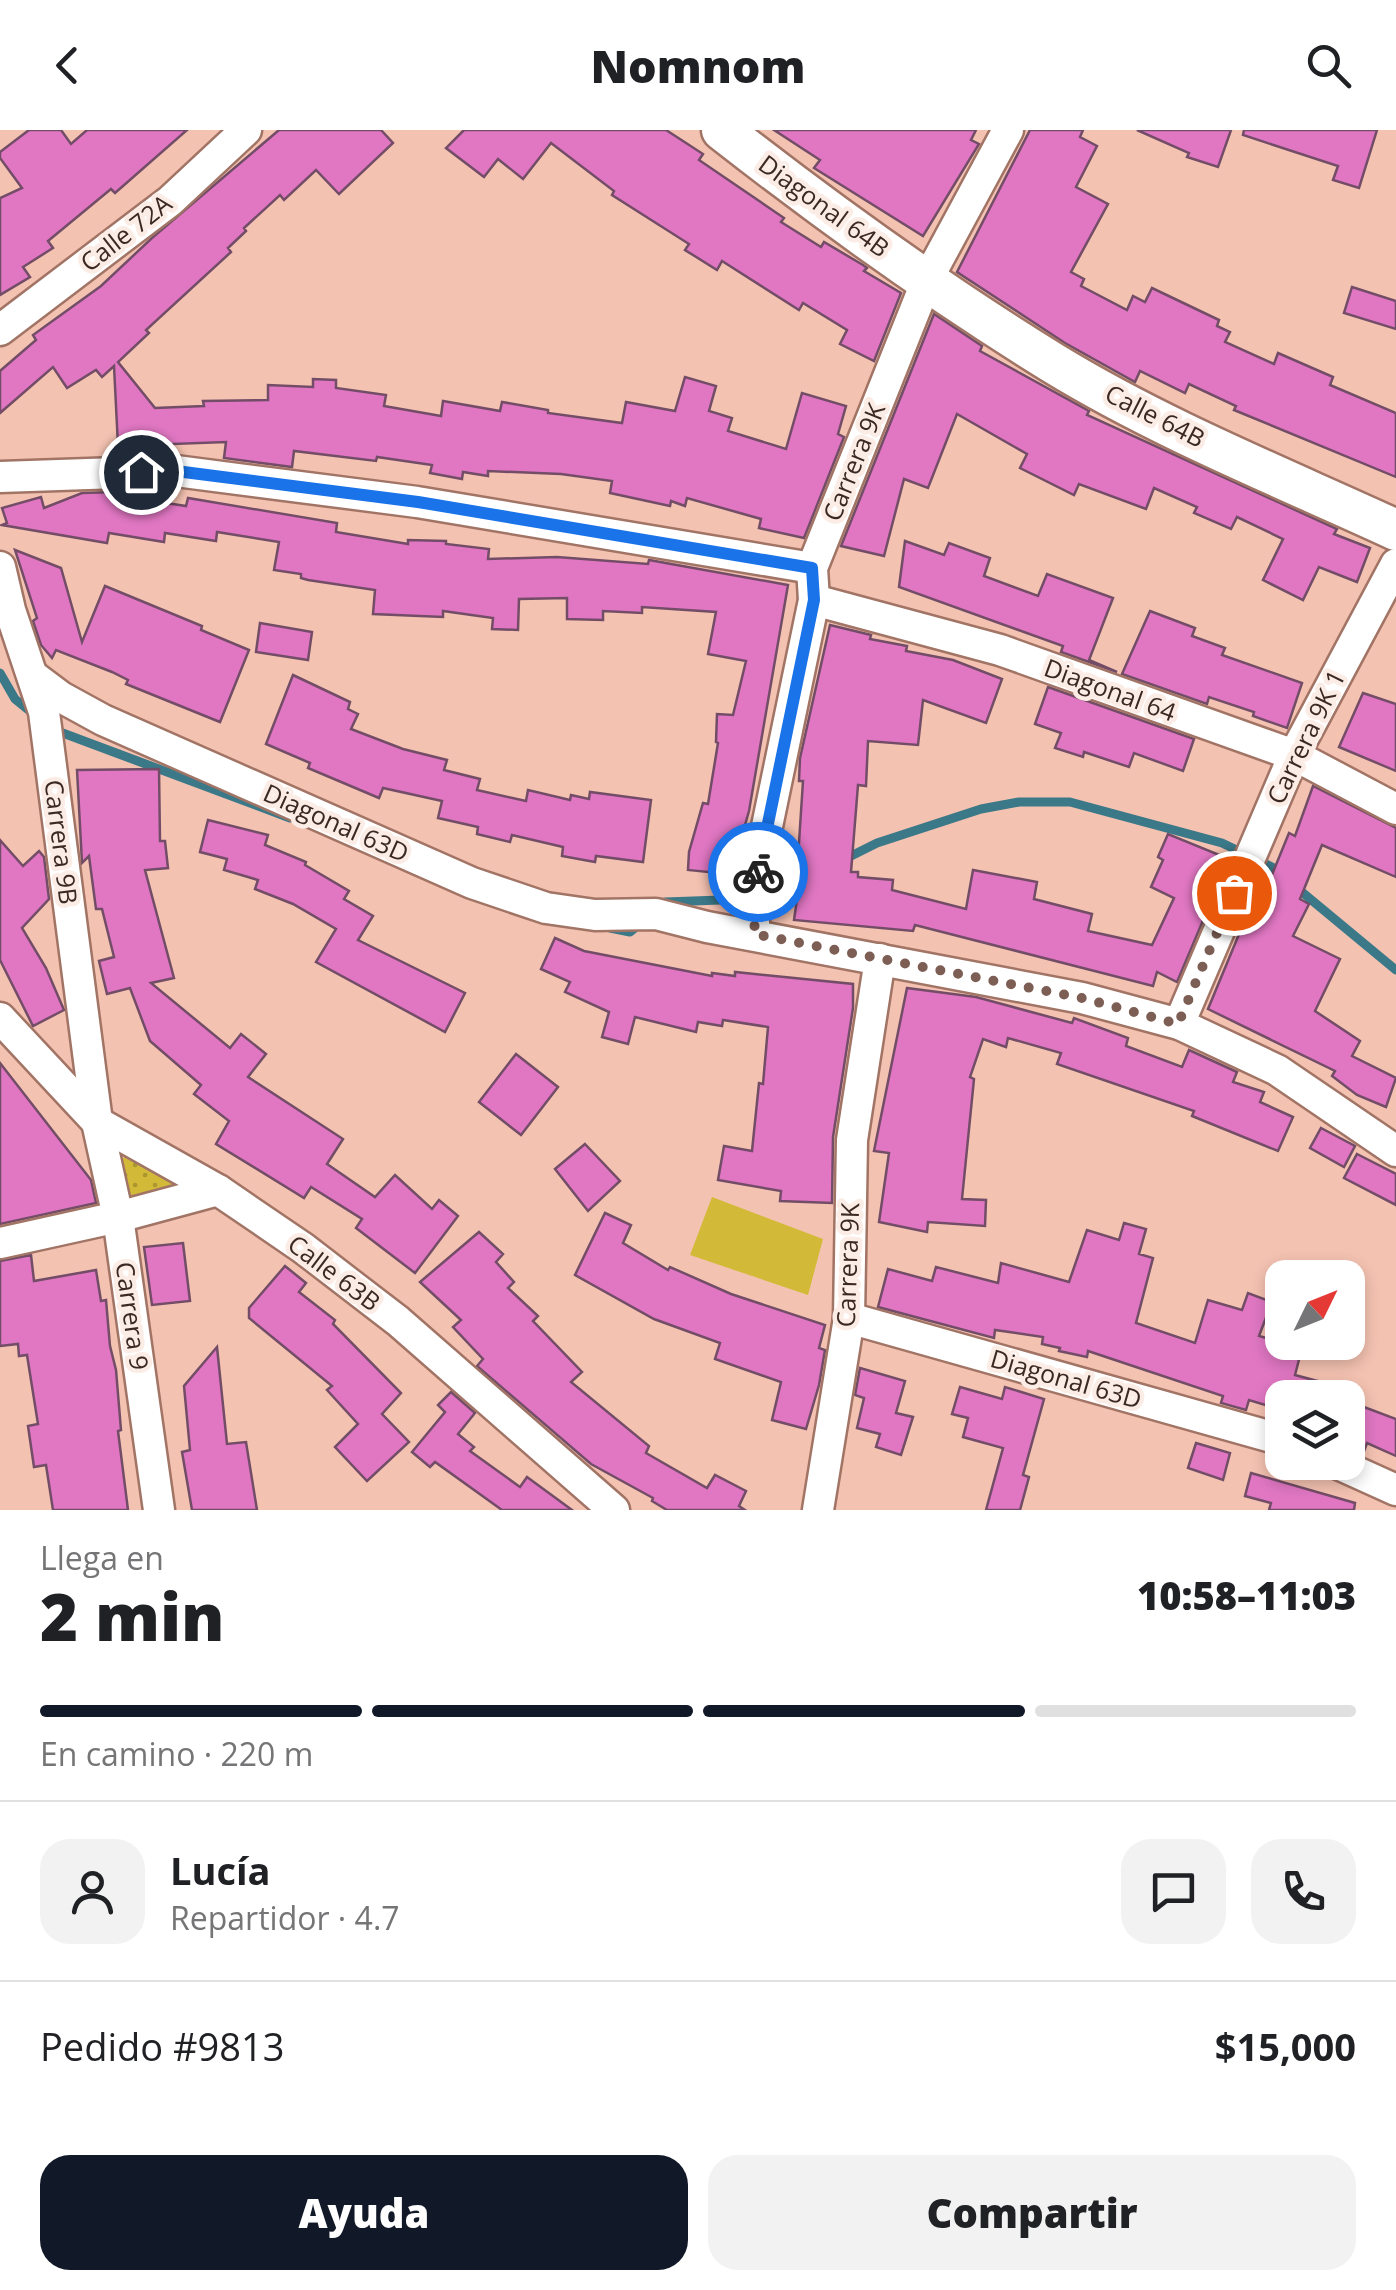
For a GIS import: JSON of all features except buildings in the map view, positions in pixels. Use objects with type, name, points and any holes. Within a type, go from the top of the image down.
[{"type":"street","name":"Calle 72A","points":[[0,330],[170,200],[246,130]]},
{"type":"street","name":"Diagonal 64B","points":[[722,130],[825,211],[927,280]]},
{"type":"street","name":"Carrera 9K","points":[[754,910],[814,600],[812,568],[927,280],[1008,130]]},
{"type":"street","name":"Calle 64B","points":[[927,280],[1055,364],[1186,434],[1396,530]]},
{"type":"street","points":[[0,477],[176,471],[418,502],[812,568]]},
{"type":"street","name":"Carrera 9K 1","points":[[1178,1024],[1294,755],[1396,564]]},
{"type":"street","name":"Carrera 9B","points":[[0,566],[10,610],[44,712],[97,1122]]},
{"type":"street","name":"Diagonal 64","points":[[814,600],[1000,650],[1294,755],[1396,809]]},
{"type":"street","name":"Diagonal 63D","points":[[33,676],[103,720],[472,883],[546,908],[595,915],[656,914],[706,928],[754,910],[880,959],[1082,998],[1178,1024],[1277,1070],[1396,1151]]},
{"type":"street","name":"Carrera 9K","points":[[818,1510],[849,1318],[852,1140],[880,959]]},
{"type":"street","points":[[0,1018],[97,1122],[218,1190]]},
{"type":"street","name":"Carrera 9","points":[[97,1122],[118,1218],[159,1510]]},
{"type":"street","points":[[0,1243],[118,1218],[218,1190]]},
{"type":"street","name":"Calle 63B","points":[[218,1190],[304,1248],[398,1322],[614,1510]]},
{"type":"street","name":"Diagonal 63D","points":[[849,1318],[1265,1435]]},
{"type":"street","points":[[1365,1476],[1396,1490]]},
{"type":"shaded area","points":[[128,1157],[173,1186],[133,1198],[128,1194],[121,1158]]},
{"type":"shaded area","points":[[712,1197],[823,1239],[808,1295],[690,1255]]},
{"type":"waterway","points":[[0,673],[15,699],[36,716]]},
{"type":"waterway","points":[[52,729],[290,818]]},
{"type":"waterway","points":[[845,859],[877,843],[981,809],[1019,802],[1070,802],[1222,843],[1281,875]]},
{"type":"waterway","points":[[660,906],[665,902],[749,899],[809,877]]},
{"type":"waterway","points":[[1297,888],[1396,970]]},
{"type":"waterway","points":[[610,928],[630,932],[641,923]]},
{"type":"way so far","points":[[758,872],[754,934],[1082,998],[1178,1024],[1234,893]]},
{"type":"route","points":[[141,472],[176,471],[418,502],[812,568],[814,600],[758,872]]}]
